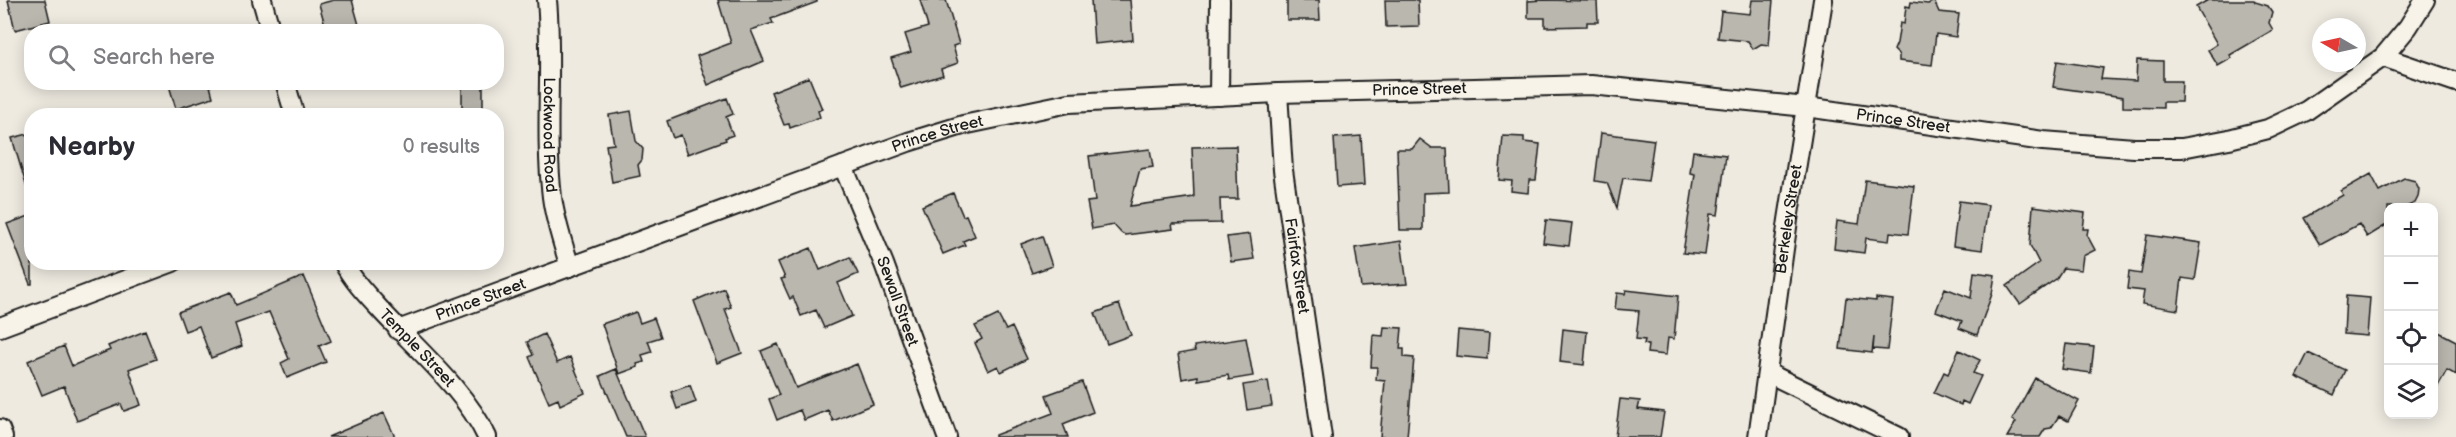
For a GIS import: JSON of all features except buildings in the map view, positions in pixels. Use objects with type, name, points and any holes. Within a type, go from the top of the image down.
[{"type":"street","points":[[262,0],[269,24]]},
{"type":"street","name":"Lockwood Road","points":[[547,0],[549,23],[548,133],[552,198],[570,267]]},
{"type":"street","points":[[1219,96],[1220,0]]},
{"type":"street","name":"Berkeley Street","points":[[1758,437],[1823,0]]},
{"type":"street","name":"Prince Street","points":[[398,330],[843,166],[963,125],[1069,102],[1278,93],[1591,85],[1806,107],[1904,123],[2043,141],[2134,148],[2182,148],[2268,129],[2306,111],[2383,57],[2408,27],[2426,0]]},
{"type":"street","points":[[2383,57],[2456,82]]},
{"type":"street","points":[[287,90],[293,108]]},
{"type":"street","name":"Fairfax Street","points":[[1278,93],[1283,170],[1322,437]]},
{"type":"street","name":"Sewall Street","points":[[843,166],[884,264],[947,437]]},
{"type":"street","points":[[0,327],[152,270]]},
{"type":"street","name":"Temple Street","points":[[348,270],[398,330],[462,400],[487,437]]},
{"type":"street","points":[[1768,373],[1899,437]]},
{"type":"street","points":[[0,429],[3,437]]}]
